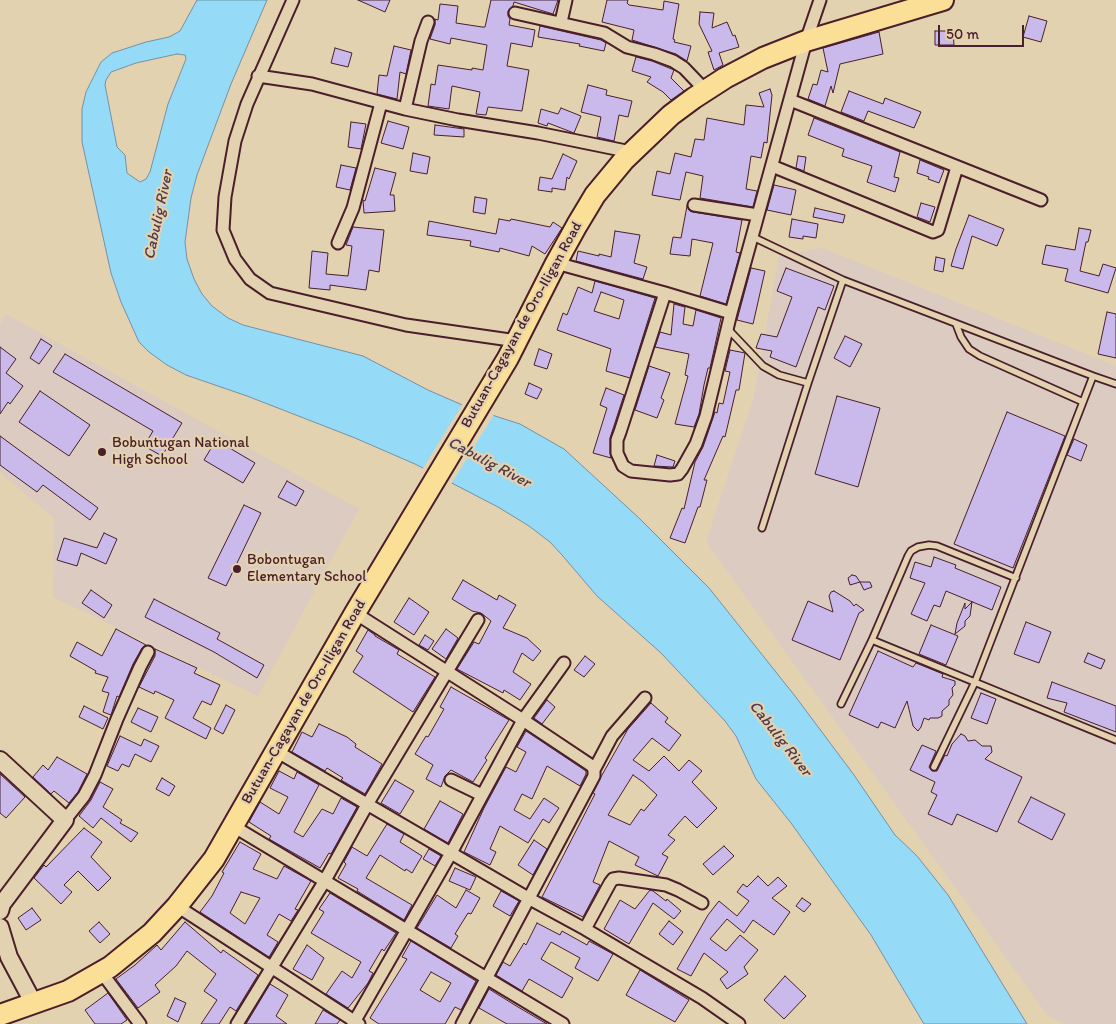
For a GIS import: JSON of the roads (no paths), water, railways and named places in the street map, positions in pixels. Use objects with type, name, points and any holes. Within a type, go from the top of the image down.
[{"type":"highway","name":"Butuan-Cagayan de Oro-Iligan Road","points":[[0,1015],[68,991],[102,973],[152,933],[177,906],[214,859],[355,613],[512,350],[556,263],[595,196],[631,152],[671,115],[706,90],[764,58],[806,41],[943,0]]},
{"type":"street","points":[[293,0],[258,76],[235,142],[225,197],[223,230],[235,259],[250,279],[270,293],[512,350]]},
{"type":"street","points":[[561,22],[566,0]]},
{"type":"street","points":[[665,293],[617,440],[617,453],[623,466],[631,471],[670,475],[678,474],[682,470],[696,444],[706,416],[727,328],[806,41],[820,0]]},
{"type":"street","points":[[515,13],[604,33],[627,47],[673,61],[684,68],[706,90]]},
{"type":"street","points":[[406,109],[421,41],[428,22]]},
{"type":"street","points":[[258,76],[312,84],[381,103],[458,120],[538,133],[631,152]]},
{"type":"street","points":[[790,100],[1041,200]]},
{"type":"street","points":[[338,243],[353,208],[381,103]]},
{"type":"street","points":[[772,166],[934,232],[938,230],[957,167]]},
{"type":"street","points":[[694,205],[758,215]]},
{"type":"street","points":[[556,263],[665,293],[731,314]]},
{"type":"street","points":[[355,613],[523,720],[592,766],[594,770]]},
{"type":"street","points":[[237,1024],[324,882],[368,804],[478,620]]},
{"type":"street","points":[[0,911],[2,904],[84,796],[96,775],[117,719],[148,652]]},
{"type":"street","points":[[177,906],[356,1023],[523,720],[564,663]]},
{"type":"street","points":[[462,1024],[594,776],[594,770],[612,736],[645,698]]},
{"type":"street","points":[[276,751],[528,898],[586,929],[702,998],[739,1024]]},
{"type":"street","points":[[0,760],[65,820]]},
{"type":"street","points":[[451,780],[482,795]]},
{"type":"street","points":[[233,826],[563,1024]]},
{"type":"street","points":[[586,929],[613,879],[619,878],[666,884],[702,903]]},
{"type":"street","points":[[0,927],[9,957],[34,1004]]},
{"type":"street","points":[[102,973],[140,1024],[152,1024]]},
{"type":"lane","points":[[753,237],[844,280],[1116,384]]},
{"type":"lane","points":[[762,528],[808,383],[844,280]]},
{"type":"lane","points":[[956,324],[961,337],[969,348],[980,356],[1083,402]]},
{"type":"lane","points":[[727,328],[763,366],[779,375],[808,383]]},
{"type":"lane","points":[[934,767],[975,682],[1093,376]]},
{"type":"lane","points":[[841,704],[872,640],[911,551],[928,545],[937,546],[1016,578]]},
{"type":"lane","points":[[872,640],[1116,740]]},
{"type":"water","name":"Cabulig River","points":[[197,0],[267,0],[231,84],[197,175],[191,198],[185,242],[187,259],[194,279],[202,294],[212,306],[228,318],[243,325],[363,356],[428,390],[467,407],[520,424],[564,449],[639,518],[709,588],[795,696],[854,775],[895,835],[917,856],[948,895],[1027,1024],[924,1024],[871,935],[791,823],[756,779],[736,736],[725,721],[661,653],[597,596],[550,542],[529,526],[498,507],[415,464],[355,438],[247,396],[186,375],[167,365],[139,342],[121,302],[111,273],[82,142],[82,109],[86,92],[101,62],[112,53],[169,37],[180,31]],"holes":[[[177,54],[185,55],[186,59],[168,104],[150,172],[146,179],[140,182],[127,173],[125,155],[117,147],[105,85],[106,80],[111,72],[136,63]]]},
{"type":"place","name":"Bobuntugan National High School","points":[[102,452]]},
{"type":"place","name":"Bobontugan Elementary School","points":[[237,569]]}]
